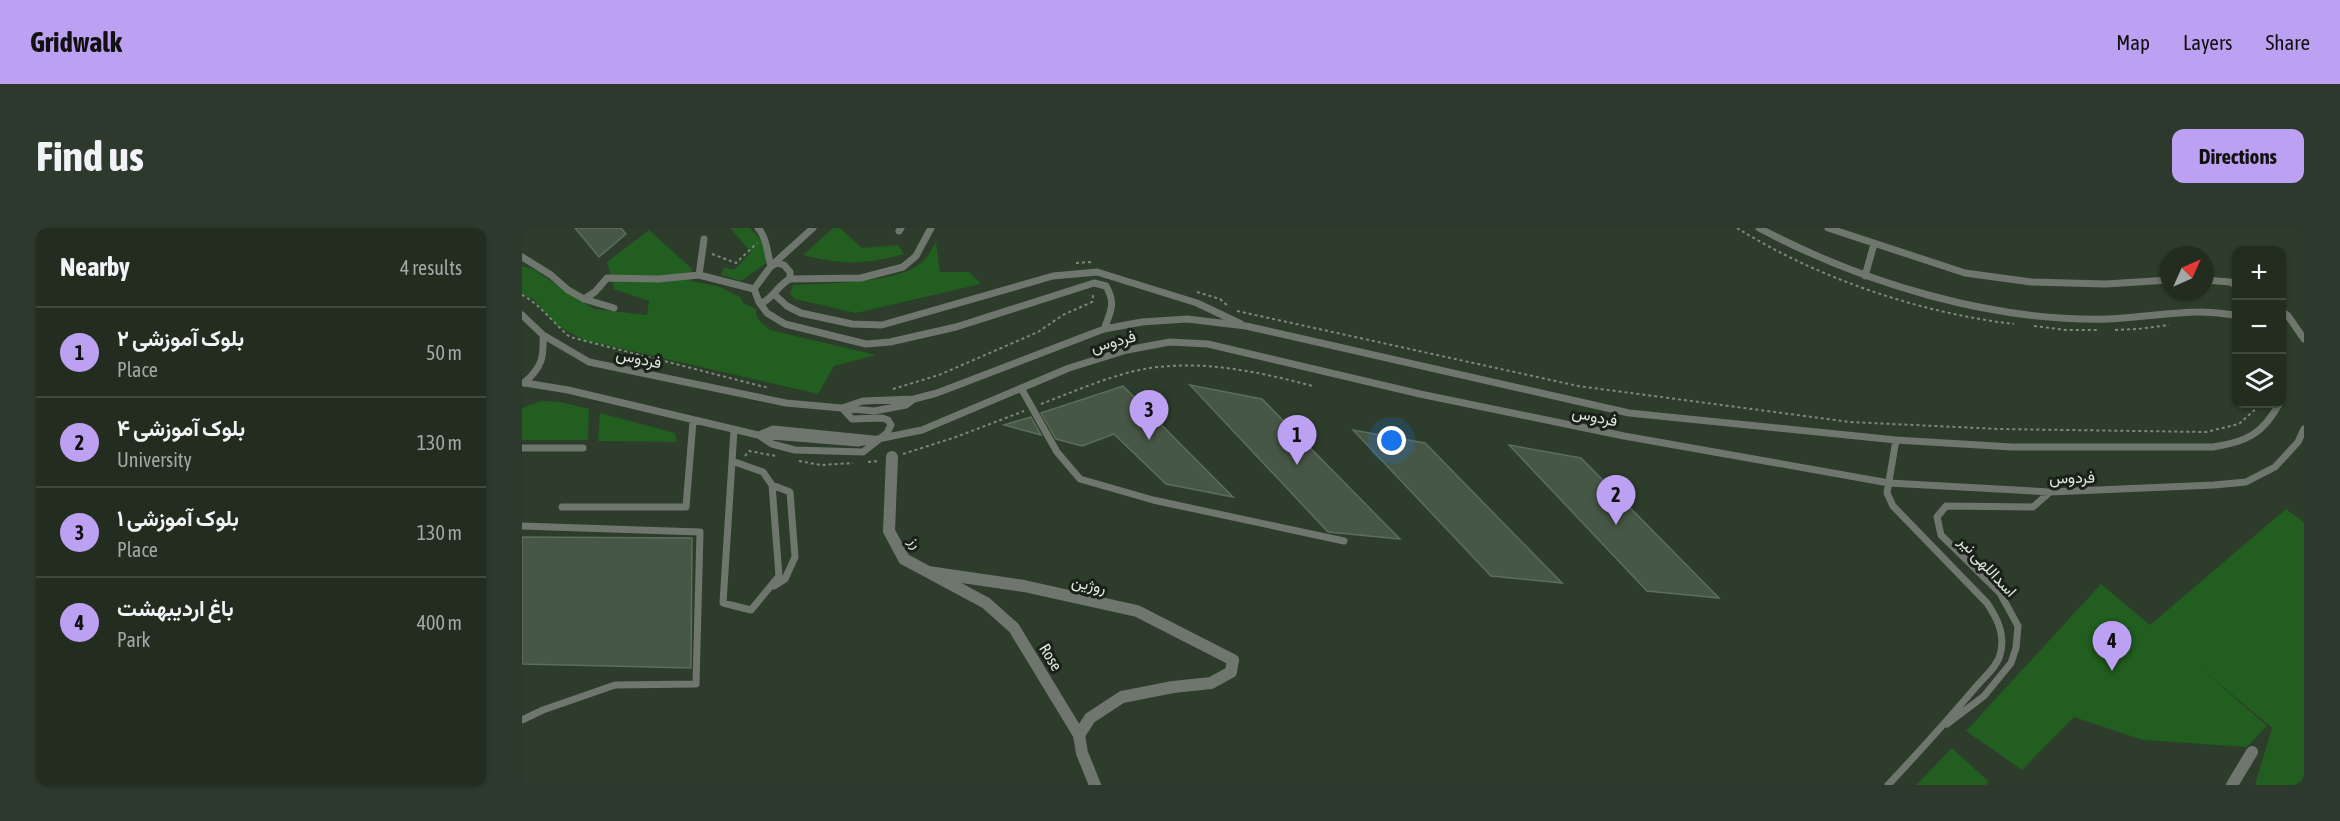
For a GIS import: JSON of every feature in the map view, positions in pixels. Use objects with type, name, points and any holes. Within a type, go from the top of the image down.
[{"type":"street","name":"رز","points":[[892,457],[889,531],[904,559],[986,603]]},
{"type":"street","name":"روژین","points":[[928,572],[1024,586],[1137,611],[1233,660],[1231,672],[1211,683],[1173,687],[1122,697],[1090,718],[1079,735]]},
{"type":"street","name":"Rose","points":[[986,603],[1014,628],[1079,735]]},
{"type":"street","points":[[1079,735],[1082,753],[1095,785]]},
{"type":"street","points":[[2232,785],[2252,752]]},
{"type":"lane","points":[[758,228],[765,236],[771,266]]},
{"type":"lane","points":[[754,289],[771,266],[813,228]]},
{"type":"lane","points":[[759,302],[775,296],[782,283],[790,279],[861,278],[903,267],[916,256],[931,228]]},
{"type":"lane","points":[[1759,228],[1796,248],[1865,276],[1961,302],[2033,316],[2109,319],[2202,312],[2232,315]]},
{"type":"lane","points":[[1828,228],[1965,273],[2031,282],[2106,284],[2160,281]]},
{"type":"lane","points":[[699,275],[704,238]]},
{"type":"lane","points":[[1865,276],[1874,244]]},
{"type":"lane","points":[[522,257],[584,299],[614,308]]},
{"type":"lane","points":[[771,266],[777,263],[784,265],[790,272],[790,279]]},
{"type":"lane","points":[[775,296],[787,306],[801,313],[852,324],[882,325],[1053,276],[1097,272],[1197,303],[1246,326]]},
{"type":"lane","points":[[584,299],[595,292],[607,278],[658,279],[699,275],[754,289]]},
{"type":"lane","points":[[2214,281],[2232,283]]},
{"type":"lane","points":[[754,289],[767,313],[785,324],[866,344],[890,342],[956,327],[1094,283],[1106,286],[1113,298],[1104,329]]},
{"type":"lane","points":[[2286,314],[2304,339]]},
{"type":"lane","name":"فردوس","points":[[522,315],[543,335],[589,362],[786,403],[842,408],[862,401],[914,399],[937,393],[1104,329],[1142,322],[1187,320],[1246,326],[1629,413],[1896,440],[2012,447],[2213,447],[2235,444],[2256,434],[2270,421],[2277,408]]},
{"type":"lane","points":[[524,384],[540,368],[544,352],[543,335]]},
{"type":"lane","name":"فردوس","points":[[878,440],[922,430],[1069,368],[1127,350],[1170,342],[1208,344],[1420,394],[1613,434],[1889,483],[2050,492],[2214,486],[2246,482],[2275,467],[2298,442],[2304,429]]},
{"type":"lane","points":[[524,384],[568,390],[758,435],[839,443],[878,440]]},
{"type":"lane","points":[[1021,388],[1057,452],[1080,479],[1153,500],[1344,541]]},
{"type":"lane","points":[[758,435],[772,444],[795,450],[863,452],[887,433],[891,425],[888,420],[882,418],[852,419],[842,408]]},
{"type":"lane","points":[[562,507],[686,507],[693,421]]},
{"type":"lane","points":[[732,461],[763,472],[772,485],[779,576],[751,610],[723,603],[732,461],[734,430]]},
{"type":"lane","points":[[1889,483],[1896,440]]},
{"type":"lane","points":[[522,448],[583,448]]},
{"type":"lane","name":"اسداللهی نیر","points":[[1888,785],[1943,727],[2000,655],[2002,635],[1997,619],[1987,603],[1893,506],[1887,493],[1889,483]]},
{"type":"lane","points":[[769,588],[785,579],[795,557],[790,492],[772,485]]},
{"type":"lane","name":"اسداللهی نیر","points":[[1943,727],[1959,717],[1983,696],[2011,663],[2016,648],[2018,626],[2000,593],[1941,536],[1937,518],[1946,506],[2033,507],[2050,492]]},
{"type":"lane","points":[[522,526],[700,532],[696,684],[615,685],[522,720]]},
{"type":"path","points":[[703,251],[736,263],[760,241]]},
{"type":"path","points":[[1072,264],[1082,261],[1098,263]]},
{"type":"path","points":[[1196,291],[1220,299],[1233,310],[1578,386],[1850,422],[1999,429],[2206,432],[2239,424],[2257,408]]},
{"type":"path","points":[[790,459],[821,465],[882,460],[956,437],[1090,385],[1149,368],[1204,365],[1256,371],[1313,386]]},
{"type":"path","points":[[748,466],[744,457],[749,451],[780,457]]},
{"type":"green space","points":[[730,228],[750,228],[762,241],[768,262],[741,281],[721,275],[724,267],[734,270],[751,252]]},
{"type":"green space","points":[[833,228],[840,228],[862,248],[898,245],[904,254],[865,262],[829,261],[803,255]]},
{"type":"green space","points":[[649,230],[692,269],[690,281],[718,286],[740,297],[743,303],[756,309],[757,318],[770,330],[876,355],[834,366],[818,394],[584,340],[556,325],[533,299],[522,294],[522,266],[533,269],[594,309],[647,315],[649,301],[614,289],[607,262]]},
{"type":"green space","points":[[936,242],[940,272],[969,272],[981,284],[856,313],[795,299],[790,294],[793,285],[842,283],[896,275],[922,262]]},
{"type":"green space","points":[[541,401],[561,402],[589,409],[588,440],[522,440],[522,408]]},
{"type":"green space","points":[[600,413],[675,433],[677,442],[598,441]]},
{"type":"green space","points":[[2286,509],[2304,522],[2304,785],[2255,785],[2272,728],[2196,664],[2267,726],[2247,747],[2143,740],[2074,717],[2022,770],[1966,731],[2101,584],[2150,625]]},
{"type":"green space","points":[[1952,748],[1989,782],[1986,785],[1916,785]]},
{"type":"building","points":[[575,228],[621,228],[626,234],[599,257]]},
{"type":"building","points":[[1190,385],[1262,399],[1400,539],[1328,532]]},
{"type":"building","points":[[1123,386],[1233,497],[1166,484],[1114,434],[1082,446],[1056,439],[1041,413]]},
{"type":"building","points":[[1031,417],[1041,435],[1004,425]]},
{"type":"building","points":[[1353,430],[1425,443],[1562,583],[1491,576]]},
{"type":"building","points":[[1509,445],[1581,458],[1719,598],[1647,591]]},
{"type":"building","points":[[522,537],[692,538],[691,668],[522,664]]},
{"type":"place","name":"بلوک آموزشی ۱","points":[[1149,440]]},
{"type":"place","name":"بلوک آموزشی ۲","points":[[1297,465]]},
{"type":"place","name":"بلوک آموزشی ۴","points":[[1616,525]]},
{"type":"place","name":"باغ اردیبهشت","points":[[2112,671]]}]
